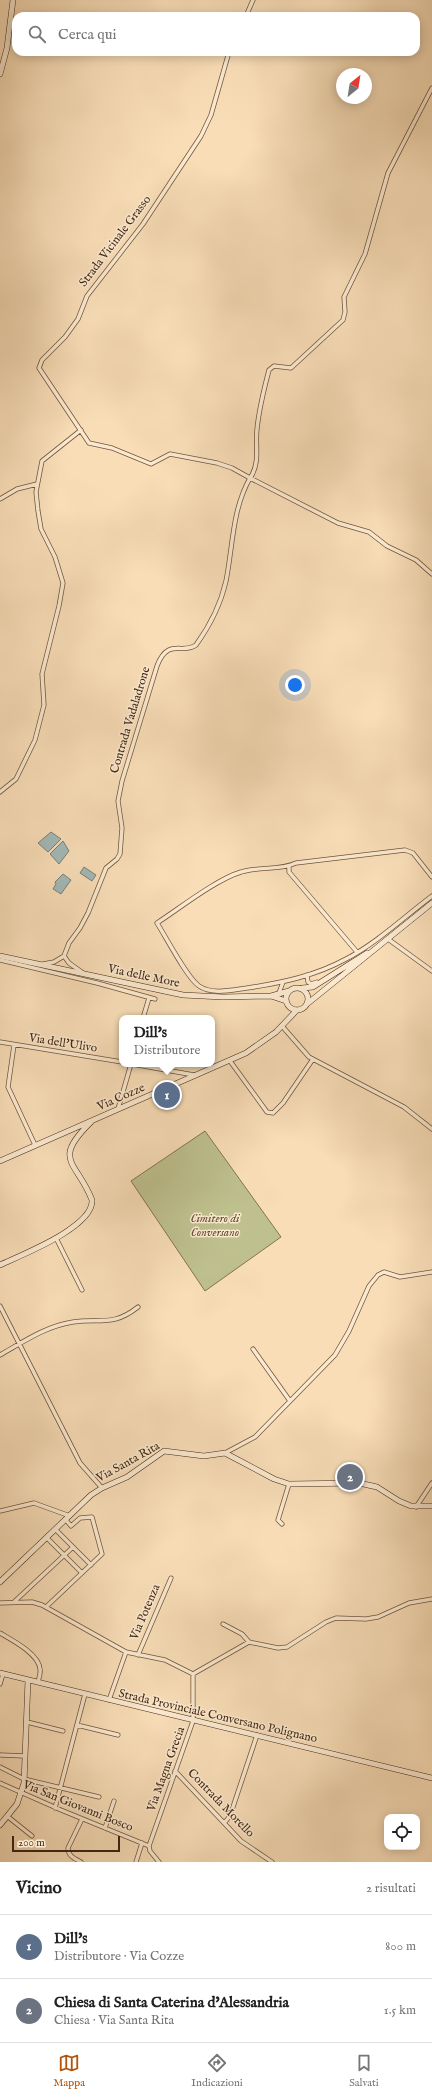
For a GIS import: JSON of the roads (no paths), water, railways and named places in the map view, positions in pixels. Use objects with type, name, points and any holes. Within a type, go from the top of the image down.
[{"type":"street","points":[[12,12],[14,0]]},
{"type":"street","points":[[248,12],[253,0]]},
{"type":"street","points":[[0,74],[7,48],[12,14]]},
{"type":"street","name":"Strada Vicinale Grasso","points":[[81,430],[39,368],[42,360],[65,337],[78,319],[87,296],[143,224],[201,136],[212,115],[228,56]]},
{"type":"street","points":[[250,478],[254,472],[257,457],[258,417],[269,370],[274,366],[291,368],[343,320],[345,312],[344,297],[365,254],[388,173],[432,88]]},
{"type":"street","points":[[0,792],[16,779],[35,740],[44,705],[42,674],[59,606],[63,583],[55,557],[41,529],[38,511],[37,484],[42,461],[45,457],[81,430],[92,444],[103,445],[151,464],[172,454],[217,463],[232,468],[338,523],[369,532],[387,546],[416,560],[432,574]]},
{"type":"street","name":"Contrada Vadaladrone","points":[[64,956],[69,943],[80,928],[88,913],[106,868],[117,860],[120,854],[122,828],[118,801],[122,781],[157,666],[164,654],[172,648],[192,647],[196,645],[218,605],[226,583],[237,508],[250,478]]},
{"type":"street","points":[[0,499],[17,489],[37,484]]},
{"type":"street","points":[[432,877],[413,853],[405,850],[296,863],[289,867],[251,870],[235,874],[157,923],[194,982],[204,989],[213,991],[232,990],[283,982],[307,975],[347,959],[432,896]]},
{"type":"street","points":[[289,867],[289,872],[357,952]]},
{"type":"street","points":[[271,996],[286,1001],[290,1007],[297,1010],[303,1008],[432,903]]},
{"type":"street","points":[[271,996],[295,988],[313,987],[388,939]]},
{"type":"street","points":[[388,939],[432,971]]},
{"type":"street","points":[[0,952],[14,958]]},
{"type":"street","points":[[0,956],[14,958]]},
{"type":"street","points":[[43,964],[54,962],[64,956],[69,963],[84,974]]},
{"type":"street","name":"Via delle More","points":[[14,958],[182,995],[223,998],[271,996]]},
{"type":"street","points":[[0,960],[97,983],[154,1000]]},
{"type":"street","points":[[307,975],[308,982],[314,984],[349,965]]},
{"type":"street","points":[[283,982],[289,991]]},
{"type":"street","points":[[279,993],[283,982]]},
{"type":"street","points":[[302,988],[308,997],[308,1004]]},
{"type":"street","points":[[286,1001],[289,991]]},
{"type":"street","points":[[144,1015],[148,998]]},
{"type":"street","points":[[287,1020],[290,1007]]},
{"type":"street","name":"Via Cozze","points":[[0,1160],[230,1061],[265,1040],[282,1026],[297,1010]]},
{"type":"street","points":[[282,1026],[313,1059],[404,1107],[432,1129]]},
{"type":"street","name":"Via dell'Ulivo","points":[[0,1042],[119,1062]]},
{"type":"street","points":[[14,1045],[8,1087],[36,1145]]},
{"type":"street","points":[[230,1061],[267,1112],[273,1113],[282,1104],[313,1059]]},
{"type":"street","points":[[118,1109],[130,1067]]},
{"type":"street","points":[[147,1067],[195,1076]]},
{"type":"street","points":[[0,1265],[56,1238],[78,1224],[89,1212],[92,1205],[90,1194],[70,1163],[69,1156],[72,1143],[93,1120]]},
{"type":"street","points":[[56,1238],[82,1290]]},
{"type":"street","points":[[225,1454],[255,1437],[338,1350],[349,1332],[366,1291],[378,1275],[384,1272],[400,1277],[432,1272]]},
{"type":"street","points":[[0,1306],[80,1463],[102,1488]]},
{"type":"street","points":[[0,1355],[37,1333],[73,1322],[107,1322],[130,1313],[138,1307]]},
{"type":"street","points":[[253,1349],[290,1401]]},
{"type":"street","name":"Via Santa Rita","points":[[0,1582],[48,1538],[90,1495],[127,1477],[164,1451],[204,1456],[225,1454]]},
{"type":"street","points":[[225,1454],[274,1479],[289,1484],[359,1483],[377,1487],[399,1502],[416,1507],[432,1506]]},
{"type":"street","points":[[416,1507],[432,1483]]},
{"type":"street","points":[[282,1524],[278,1520],[289,1484]]},
{"type":"street","points":[[0,1511],[20,1505],[36,1504],[68,1518],[71,1526],[80,1518],[92,1517],[94,1519],[102,1554],[46,1607]]},
{"type":"street","points":[[56,1530],[90,1565]]},
{"type":"street","points":[[48,1538],[82,1573]]},
{"type":"street","points":[[14,1602],[73,1547]]},
{"type":"street","name":"Via Potenza","points":[[138,1655],[171,1578]]},
{"type":"street","points":[[223,1624],[242,1634],[249,1642],[278,1648],[287,1647],[326,1622],[336,1618],[378,1618],[409,1603],[432,1599]]},
{"type":"street","points":[[0,1603],[32,1602],[46,1607],[126,1652],[166,1660],[193,1674]]},
{"type":"street","points":[[0,1633],[23,1647],[36,1660],[40,1671],[38,1682]]},
{"type":"street","points":[[193,1674],[249,1642]]},
{"type":"street","points":[[109,1700],[126,1652]]},
{"type":"street","points":[[0,1684],[2,1674]]},
{"type":"street","name":"Strada Provinciale Conversano Polignano","points":[[2,1674],[432,1778]]},
{"type":"street","points":[[193,1674],[194,1721]]},
{"type":"street","points":[[0,1825],[17,1804],[24,1778],[28,1680]]},
{"type":"street","points":[[55,1808],[85,1694]]},
{"type":"street","name":"Via Magna Grecia","points":[[149,1846],[194,1721]]},
{"type":"street","points":[[27,1722],[63,1731]]},
{"type":"street","points":[[77,1725],[118,1735]]},
{"type":"street","points":[[226,1822],[230,1816],[257,1735]]},
{"type":"street","points":[[1,1755],[26,1756]]},
{"type":"street","points":[[0,1767],[24,1778],[99,1797]]},
{"type":"street","name":"Contrada Morello","points":[[175,1771],[226,1822],[246,1845],[272,1862]]},
{"type":"street","name":"Via San Giovanni Bosco","points":[[0,1783],[55,1808],[149,1846]]},
{"type":"street","points":[[106,1828],[114,1800]]},
{"type":"street","points":[[7,1816],[32,1836]]},
{"type":"street","points":[[81,1862],[68,1853],[68,1848],[82,1819]]},
{"type":"street","points":[[136,1862],[142,1843]]},
{"type":"street","points":[[149,1846],[150,1851],[159,1862]]},
{"type":"water","points":[[51,832],[61,839],[48,852],[38,843]]},
{"type":"water","points":[[63,841],[69,851],[59,864],[50,854]]},
{"type":"water","points":[[84,867],[96,875],[92,881],[80,873]]},
{"type":"water","points":[[63,874],[71,880],[61,894],[53,889],[56,884],[55,882]]},
{"type":"place","name":"Dill's","points":[[167,1095]]},
{"type":"place","name":"Chiesa di Santa Caterina d'Alessandria","points":[[350,1477]]},
{"type":"park label","name":"Cimitero di Conversano","points":[[215,1225]]}]
